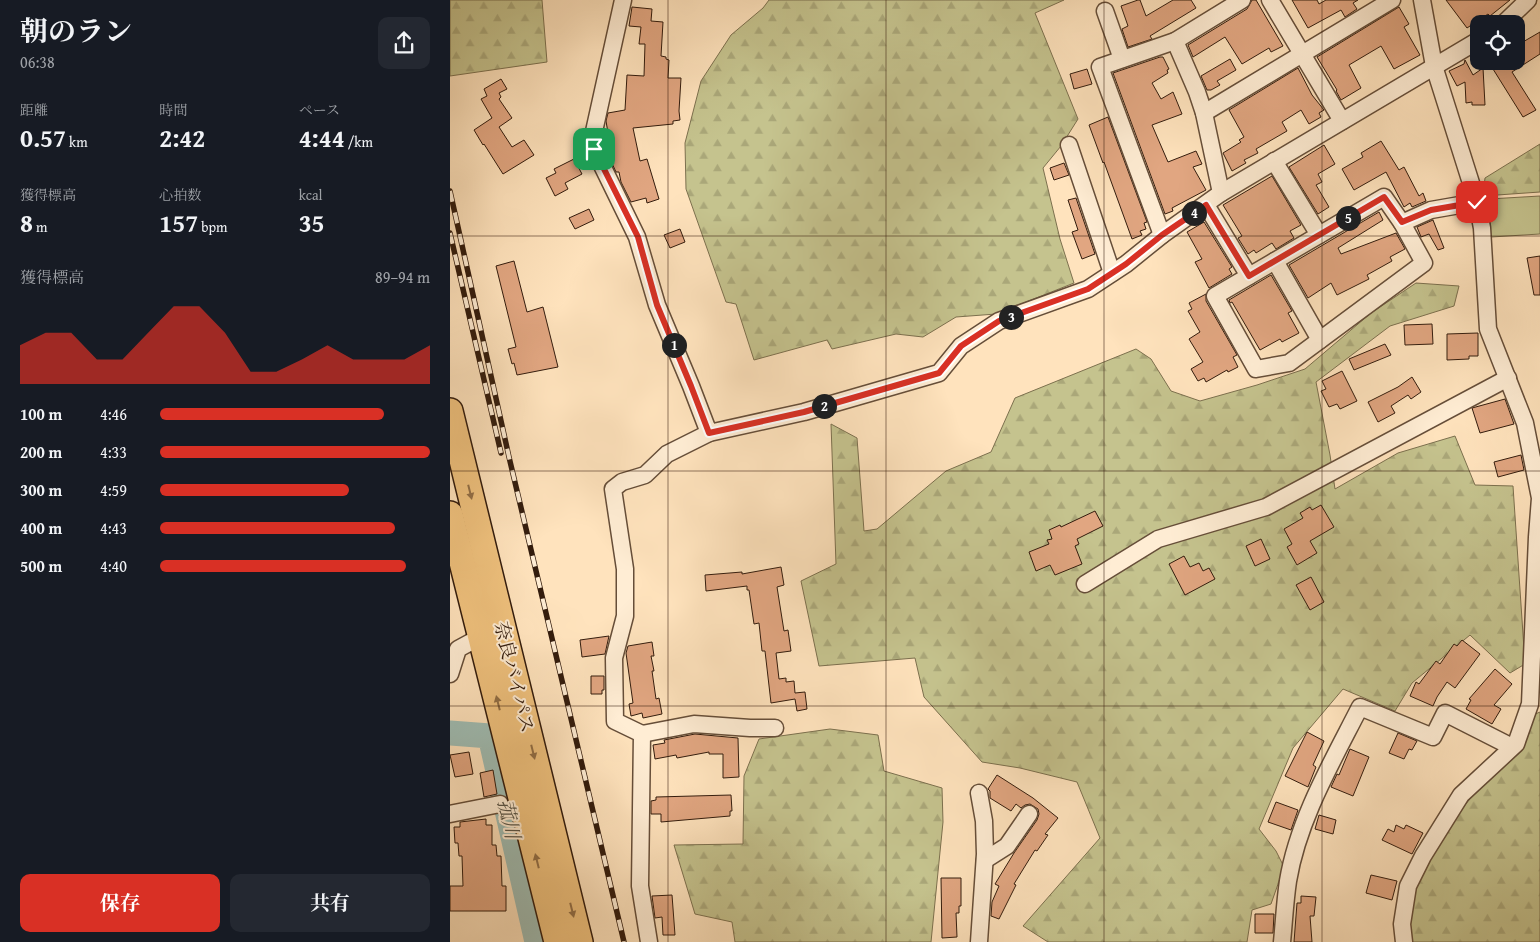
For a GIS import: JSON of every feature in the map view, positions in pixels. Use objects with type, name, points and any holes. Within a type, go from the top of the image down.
[{"type":"highway","name":"奈良バイパス","points":[[450,411],[580,942]]},
{"type":"highway","name":"奈良バイパス","points":[[450,514],[557,942]]},
{"type":"street","points":[[622,0],[593,136],[594,149],[638,237],[657,305],[709,433]]},
{"type":"street","points":[[1162,235],[1100,67],[1175,41],[1242,0]]},
{"type":"street","points":[[1270,0],[1342,121]]},
{"type":"street","points":[[1204,113],[1392,0]]},
{"type":"street","points":[[1404,942],[1402,924],[1408,886],[1423,856],[1461,795],[1516,744],[1535,706],[1540,498],[1525,423],[1488,329],[1482,228],[1477,202],[1434,66],[1422,0]]},
{"type":"street","points":[[1512,15],[1528,0]]},
{"type":"street","points":[[1106,11],[1122,59]]},
{"type":"street","points":[[1175,41],[1204,113],[1221,192]]},
{"type":"street","points":[[776,728],[694,724],[642,734],[615,721],[614,658],[625,616],[625,569],[612,489],[622,482],[645,474],[667,454],[709,433],[804,412],[939,373],[961,346],[999,321],[1088,289],[1206,205],[1221,192],[1470,45]]},
{"type":"street","points":[[1069,145],[1112,273]]},
{"type":"street","points":[[1274,161],[1319,235]]},
{"type":"street","points":[[1384,197],[1402,222],[1424,263],[1289,363],[1256,369],[1215,296],[1319,235],[1384,197]]},
{"type":"street","points":[[1402,222],[1431,210],[1477,202]]},
{"type":"street","points":[[1206,205],[1249,276]]},
{"type":"street","points":[[1275,261],[1320,340]]},
{"type":"street","points":[[1085,584],[1158,539],[1266,507],[1508,378]]},
{"type":"street","points":[[450,674],[458,649],[482,636]]},
{"type":"street","points":[[1282,942],[1288,880],[1303,826],[1318,790],[1360,708],[1433,736],[1445,713],[1512,747]]},
{"type":"street","points":[[642,734],[640,886],[649,942]]},
{"type":"street","points":[[979,793],[984,820],[985,860],[979,942]]},
{"type":"street","points":[[450,814],[500,804]]},
{"type":"street","points":[[985,860],[1007,846],[1029,814]]},
{"type":"green space","points":[[450,0],[542,0],[547,62],[450,76]]},
{"type":"green space","points":[[769,0],[1064,0],[1035,13],[1078,119],[1061,146],[1043,168],[1060,239],[1074,283],[996,314],[956,317],[923,337],[896,334],[832,349],[827,340],[754,360],[736,304],[726,302],[686,189],[685,143],[701,81],[731,35],[763,8]]},
{"type":"green space","points":[[1540,144],[1540,192],[1483,196],[1485,178]]},
{"type":"green space","points":[[1540,196],[1540,234],[1491,237],[1489,199]]},
{"type":"green space","points":[[1416,283],[1459,286],[1454,306],[1390,326],[1316,382],[1335,489],[1398,453],[1455,436],[1475,485],[1513,486],[1525,664],[1510,673],[1470,635],[1412,683],[1395,711],[1343,689],[1293,748],[1259,829],[1276,851],[1284,867],[1271,904],[1252,910],[1247,942],[1048,942],[1023,926],[1100,838],[1077,782],[1020,768],[982,762],[924,697],[915,658],[819,666],[801,581],[836,564],[831,424],[857,438],[864,531],[877,529],[946,471],[991,452],[1015,398],[1136,349],[1151,359],[1171,391],[1200,401],[1257,385],[1305,369],[1371,313]]},
{"type":"green space","points":[[1540,712],[1540,942],[1412,942],[1410,924],[1411,905],[1425,867],[1435,848],[1469,800],[1515,749],[1533,715]]},
{"type":"green space","points":[[830,729],[878,735],[884,771],[942,788],[943,822],[931,942],[735,942],[732,922],[695,914],[674,845],[743,844],[744,776],[759,739]]},
{"type":"building","points":[[1140,0],[1146,16],[1173,0],[1191,0],[1196,8],[1150,36],[1152,39],[1128,47],[1122,29],[1128,26],[1121,6]]},
{"type":"building","points":[[1252,0],[1256,0],[1283,46],[1271,52],[1269,48],[1242,64],[1225,37],[1193,57],[1188,45],[1247,9]]},
{"type":"building","points":[[1292,0],[1317,0],[1319,4],[1326,0],[1358,0],[1353,3],[1357,9],[1345,17],[1341,10],[1308,28]]},
{"type":"building","points":[[1446,0],[1510,0],[1491,15],[1470,15],[1470,26],[1467,28]]},
{"type":"building","points":[[632,7],[652,9],[651,21],[663,22],[661,56],[669,60],[668,78],[681,78],[680,120],[673,121],[673,124],[633,128],[640,161],[647,159],[659,199],[647,203],[646,198],[631,202],[621,182],[619,172],[616,172],[610,159],[606,140],[609,139],[606,121],[608,113],[625,110],[627,75],[644,76],[645,44],[639,44],[641,27],[629,26]]},
{"type":"building","points":[[1399,7],[1409,24],[1404,27],[1420,55],[1394,69],[1381,46],[1349,65],[1361,88],[1341,100],[1317,57]]},
{"type":"building","points":[[1540,32],[1540,54],[1525,64],[1525,41]]},
{"type":"building","points":[[1163,57],[1169,69],[1167,70],[1168,73],[1152,83],[1161,99],[1173,92],[1182,114],[1152,125],[1168,162],[1196,151],[1202,164],[1193,167],[1206,190],[1172,208],[1173,211],[1165,214],[1113,73]]},
{"type":"building","points":[[1230,59],[1236,70],[1217,81],[1220,85],[1207,90],[1201,76]]},
{"type":"building","points":[[1465,60],[1473,75],[1483,70],[1485,105],[1472,105],[1472,102],[1466,103],[1465,82],[1457,86],[1449,71],[1464,64]]},
{"type":"building","points":[[1298,68],[1312,95],[1324,110],[1319,113],[1321,117],[1309,124],[1301,110],[1282,122],[1287,131],[1256,149],[1258,153],[1244,160],[1246,163],[1232,171],[1223,153],[1241,142],[1239,140],[1244,137],[1229,110]]},
{"type":"building","points":[[1087,69],[1092,84],[1074,89],[1070,74]]},
{"type":"building","points":[[1494,70],[1515,70],[1512,72],[1536,110],[1523,117]]},
{"type":"building","points":[[501,79],[507,89],[499,93],[501,97],[499,99],[512,118],[499,127],[512,147],[524,140],[534,155],[503,174],[474,130],[492,118],[481,99],[487,96],[484,89]]},
{"type":"building","points":[[1108,117],[1147,222],[1144,223],[1146,229],[1140,231],[1142,235],[1132,239],[1089,125]]},
{"type":"building","points":[[1381,141],[1399,170],[1404,167],[1419,196],[1423,193],[1426,201],[1412,207],[1410,203],[1404,207],[1386,172],[1354,190],[1342,169],[1363,157],[1361,153]]},
{"type":"building","points":[[1324,145],[1335,164],[1318,174],[1322,182],[1316,185],[1329,207],[1318,214],[1289,167]]},
{"type":"building","points":[[574,159],[582,174],[565,183],[568,189],[555,196],[546,178],[556,173],[554,169]]},
{"type":"building","points":[[1064,163],[1069,175],[1054,180],[1050,168]]},
{"type":"building","points":[[1272,176],[1301,225],[1290,231],[1294,238],[1276,249],[1272,243],[1256,253],[1254,250],[1248,254],[1238,238],[1242,236],[1223,205]]},
{"type":"building","points":[[1076,198],[1095,254],[1082,259],[1072,232],[1078,230],[1068,200]]},
{"type":"building","points":[[589,209],[594,220],[575,229],[569,218]]},
{"type":"building","points":[[1379,212],[1383,220],[1338,248],[1341,254],[1396,233],[1405,249],[1390,257],[1392,261],[1367,275],[1369,279],[1337,295],[1331,283],[1308,298],[1289,265]]},
{"type":"building","points":[[1433,220],[1444,248],[1438,250],[1429,234],[1421,237],[1417,227]]},
{"type":"building","points":[[1204,222],[1232,267],[1229,269],[1232,274],[1209,288],[1195,262],[1202,259],[1187,232]]},
{"type":"building","points":[[680,229],[685,242],[670,248],[664,235]]},
{"type":"building","points":[[1540,256],[1540,295],[1534,295],[1527,258]]},
{"type":"building","points":[[514,261],[527,312],[543,307],[558,367],[517,375],[514,363],[512,364],[508,349],[516,347],[496,266]]},
{"type":"building","points":[[1271,275],[1292,311],[1288,313],[1299,333],[1282,342],[1280,339],[1260,350],[1229,300]]},
{"type":"building","points":[[1206,294],[1206,301],[1237,355],[1233,357],[1238,367],[1228,372],[1227,370],[1206,382],[1204,378],[1198,381],[1191,369],[1203,362],[1189,339],[1200,332],[1188,311],[1192,309],[1189,303]]},
{"type":"building","points":[[1432,324],[1433,344],[1405,345],[1404,325]]},
{"type":"building","points":[[1478,333],[1478,356],[1469,356],[1469,359],[1447,360],[1447,334]]},
{"type":"building","points":[[1385,344],[1391,355],[1354,370],[1349,359]]},
{"type":"building","points":[[1342,371],[1357,401],[1340,409],[1337,404],[1329,407],[1321,391],[1326,389],[1322,381]]},
{"type":"building","points":[[1412,377],[1421,392],[1411,399],[1408,395],[1391,406],[1395,413],[1378,422],[1368,402],[1398,387]]},
{"type":"building","points":[[1505,399],[1514,424],[1480,433],[1472,408]]},
{"type":"building","points":[[1521,455],[1524,470],[1498,477],[1494,462]]},
{"type":"building","points":[[1321,505],[1334,527],[1310,541],[1317,553],[1297,565],[1287,547],[1292,544],[1284,529],[1303,518],[1300,513],[1310,507],[1312,510]]},
{"type":"building","points":[[1095,511],[1103,526],[1077,539],[1079,544],[1075,546],[1082,564],[1055,575],[1050,565],[1036,571],[1029,552],[1049,544],[1047,540],[1052,539],[1049,530],[1060,525],[1061,527]]},
{"type":"building","points":[[1261,539],[1270,559],[1255,566],[1246,546]]},
{"type":"building","points":[[1184,556],[1190,567],[1199,563],[1203,571],[1209,568],[1215,579],[1185,595],[1169,564]]},
{"type":"building","points":[[781,567],[784,585],[777,587],[784,631],[788,630],[791,651],[776,653],[779,679],[786,678],[786,682],[794,681],[795,693],[805,692],[807,709],[797,711],[795,699],[771,703],[765,651],[762,651],[759,623],[754,624],[747,586],[706,591],[705,575],[742,572],[742,574]]},
{"type":"building","points":[[1311,577],[1324,602],[1310,610],[1296,585]]},
{"type":"building","points":[[609,636],[605,654],[582,657],[580,640]]},
{"type":"building","points":[[1462,640],[1480,654],[1455,688],[1447,682],[1433,706],[1410,696],[1416,682],[1419,684],[1436,661],[1440,664],[1454,644],[1457,646]]},
{"type":"building","points":[[652,642],[654,656],[651,656],[654,671],[652,671],[656,699],[659,698],[662,714],[643,718],[642,713],[631,716],[629,704],[633,703],[626,653],[628,646]]},
{"type":"building","points":[[1495,669],[1512,684],[1494,705],[1501,709],[1492,724],[1466,709],[1471,700],[1469,699]]},
{"type":"building","points":[[591,676],[604,676],[604,690],[602,690],[602,694],[591,694]]},
{"type":"building","points":[[1307,732],[1324,741],[1313,765],[1316,767],[1308,787],[1285,776]]},
{"type":"building","points":[[1398,733],[1417,741],[1412,750],[1409,749],[1404,759],[1389,753]]},
{"type":"building","points":[[695,734],[738,738],[739,777],[723,778],[723,754],[709,754],[709,752],[677,758],[676,755],[655,759],[653,745],[665,743],[664,740]]},
{"type":"building","points":[[1350,749],[1369,757],[1353,796],[1331,787],[1337,774],[1339,775]]},
{"type":"building","points":[[469,752],[473,774],[455,777],[450,755]]},
{"type":"building","points":[[493,770],[497,794],[484,797],[480,773]]},
{"type":"building","points":[[997,775],[1033,798],[1058,818],[1045,834],[1048,835],[1037,851],[1035,850],[1014,884],[1016,885],[999,919],[991,916],[992,902],[999,886],[995,884],[1039,814],[1038,809],[1030,804],[1021,808],[1016,804],[1011,811],[990,798],[990,791],[988,789]]},
{"type":"building","points":[[731,795],[732,811],[730,811],[730,816],[661,822],[661,814],[651,814],[651,801],[656,800],[656,797]]},
{"type":"building","points":[[1276,802],[1298,810],[1291,830],[1268,822]]},
{"type":"building","points":[[1319,815],[1336,820],[1333,834],[1315,829]]},
{"type":"building","points":[[486,819],[486,825],[492,825],[492,845],[496,845],[497,856],[501,856],[502,886],[506,886],[506,911],[450,911],[450,886],[463,886],[462,856],[459,856],[458,843],[455,843],[454,827],[460,827],[460,822]]},
{"type":"building","points":[[1396,825],[1404,829],[1406,825],[1423,833],[1412,854],[1382,840],[1388,829],[1394,832]]},
{"type":"building","points":[[1371,875],[1397,881],[1392,900],[1366,893]]},
{"type":"building","points":[[941,878],[961,878],[961,906],[959,906],[959,913],[956,913],[957,937],[942,938]]},
{"type":"building","points":[[672,895],[675,935],[663,935],[662,917],[655,918],[652,896]]},
{"type":"building","points":[[1301,896],[1316,897],[1314,916],[1310,916],[1312,942],[1294,942],[1297,903],[1301,903]]},
{"type":"building","points":[[1255,914],[1274,914],[1273,933],[1255,933]]},
{"type":"waterway","name":"菰川","points":[[450,733],[490,736],[537,942]]},
{"type":"railway","points":[[450,191],[509,457],[624,942]]},
{"type":"railway","points":[[450,233],[501,453]]},
{"type":"route","points":[[594,149],[638,237],[657,305],[709,433],[804,412],[939,373],[961,346],[999,321],[1088,289],[1126,264],[1162,235],[1206,205],[1249,276],[1384,197],[1402,222],[1431,210],[1477,202]]}]
